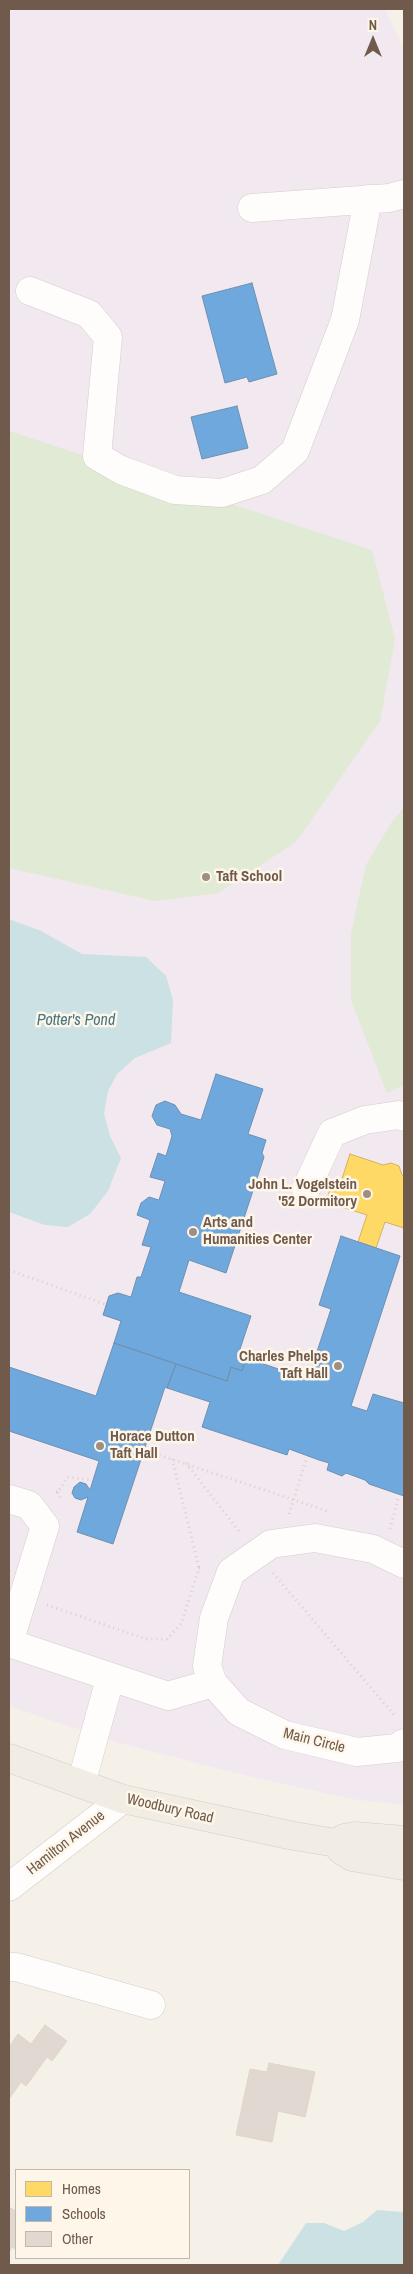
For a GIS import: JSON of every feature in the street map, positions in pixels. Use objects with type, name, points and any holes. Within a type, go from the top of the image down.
[{"type":"main road","name":"Woodbury Road","points":[[9,1758],[123,1799],[289,1835],[336,1843],[344,1838],[355,1836],[404,1840]]},
{"type":"main road","name":"Woodbury Road","points":[[336,1843],[341,1850],[352,1857],[404,1866]]},
{"type":"street","points":[[252,208],[368,199],[404,194]]},
{"type":"street","points":[[30,291],[89,314],[108,337],[97,456],[121,470],[175,490],[222,493],[262,480],[295,451],[345,320],[368,199]]},
{"type":"street","points":[[306,1189],[332,1132],[365,1120],[399,1115],[404,1117]]},
{"type":"street","points":[[9,1499],[28,1505],[45,1526],[9,1643],[110,1679],[168,1696],[213,1683]]},
{"type":"street","name":"Main Circle","points":[[401,1731],[398,1748],[358,1752],[285,1735],[238,1712],[213,1683],[207,1666],[214,1618],[231,1572],[271,1544],[315,1538],[373,1550],[404,1564]]},
{"type":"street","points":[[81,1784],[110,1679]]},
{"type":"street","name":"Hamilton Avenue","points":[[9,1887],[123,1799]]},
{"type":"street","points":[[9,1967],[16,1967],[151,2005]]},
{"type":"path","points":[[9,1270],[106,1304]]},
{"type":"path","points":[[150,1452],[328,1511]]},
{"type":"path","points":[[23,1597],[146,1639],[167,1638],[181,1624],[199,1568],[172,1459]]},
{"type":"path","points":[[288,1517],[306,1460]]},
{"type":"path","points":[[186,1464],[401,1731]]},
{"type":"path","points":[[50,1489],[58,1492],[67,1477],[91,1480]]},
{"type":"path","points":[[397,1534],[389,1532],[398,1499]]},
{"type":"path","points":[[199,1568],[208,1570]]},
{"type":"shaded area","name":"Taft School","points":[[9,9],[385,9],[404,49],[404,1805],[351,1799],[244,1775],[119,1743],[9,1706]]},
{"type":"green space","points":[[9,431],[372,550],[395,639],[380,721],[296,842],[218,893],[155,901],[9,868]]},
{"type":"green space","points":[[404,808],[404,1085],[387,1093],[351,1000],[351,933],[366,865],[393,820]]},
{"type":"water","name":"Potter's Pond","points":[[9,919],[41,931],[82,954],[146,957],[166,976],[173,1000],[171,1043],[135,1058],[117,1074],[108,1091],[104,1114],[110,1136],[121,1158],[108,1191],[90,1214],[68,1227],[45,1225],[9,1212]]},
{"type":"water","points":[[377,2210],[404,2212],[404,2265],[278,2265],[306,2223],[324,2223],[344,2231],[363,2222]]},
{"type":"building: Homes","name":"John L. Vogelstein '52 Dormitory","points":[[350,1154],[383,1165],[391,1163],[399,1166],[404,1176],[404,1228],[385,1222],[376,1248],[358,1242],[367,1215],[326,1202],[332,1183],[340,1185]]},
{"type":"building: Schools","points":[[252,283],[277,374],[249,382],[247,377],[225,383],[202,296]]},
{"type":"building: Schools","points":[[237,406],[248,448],[202,459],[191,417]]},
{"type":"building: Schools","name":"Arts and Humanities Center","points":[[216,1074],[263,1089],[248,1134],[266,1140],[262,1153],[264,1157],[226,1273],[189,1260],[179,1292],[251,1316],[237,1358],[245,1361],[242,1371],[231,1367],[227,1381],[114,1343],[121,1321],[103,1315],[109,1296],[118,1293],[131,1297],[137,1277],[141,1277],[151,1247],[142,1245],[150,1220],[137,1215],[141,1203],[149,1197],[159,1200],[165,1181],[150,1177],[158,1153],[166,1156],[172,1136],[170,1129],[157,1125],[152,1116],[156,1105],[165,1101],[175,1105],[181,1114],[201,1120]]},
{"type":"building: Schools","name":"Charles Phelps Taft Hall","points":[[341,1236],[400,1256],[351,1406],[367,1411],[373,1394],[404,1403],[404,1496],[369,1484],[365,1480],[346,1473],[342,1476],[327,1470],[329,1463],[289,1449],[287,1455],[202,1427],[210,1402],[167,1388],[176,1364],[227,1381],[231,1367],[242,1371],[246,1358],[308,1379],[331,1309],[319,1305]]},
{"type":"building: Schools","name":"Horace Dutton Taft Hall","points":[[114,1343],[176,1364],[167,1388],[165,1387],[113,1544],[77,1532],[88,1497],[81,1500],[75,1498],[72,1493],[74,1487],[80,1482],[86,1484],[90,1490],[99,1461],[9,1431],[9,1367],[96,1396]]},
{"type":"building: Other","points":[[45,2025],[67,2041],[52,2061],[47,2057],[26,2086],[21,2082],[9,2099],[9,2047],[18,2034],[31,2044]]},
{"type":"building: Other","points":[[269,2063],[315,2072],[305,2117],[278,2111],[272,2142],[236,2135],[250,2069],[267,2072]]},
{"type":"building: Other","points":[[9,2207],[15,2210],[15,2249],[12,2247],[9,2252]]},
{"type":"place","name":"Taft School","points":[[206,877]]},
{"type":"place","name":"John L. Vogelstein '52 Dormitory","points":[[367,1194]]},
{"type":"place","name":"Arts and Humanities Center","points":[[193,1232]]},
{"type":"place","name":"Charles Phelps Taft Hall","points":[[338,1366]]},
{"type":"place","name":"Horace Dutton Taft Hall","points":[[100,1446]]}]
